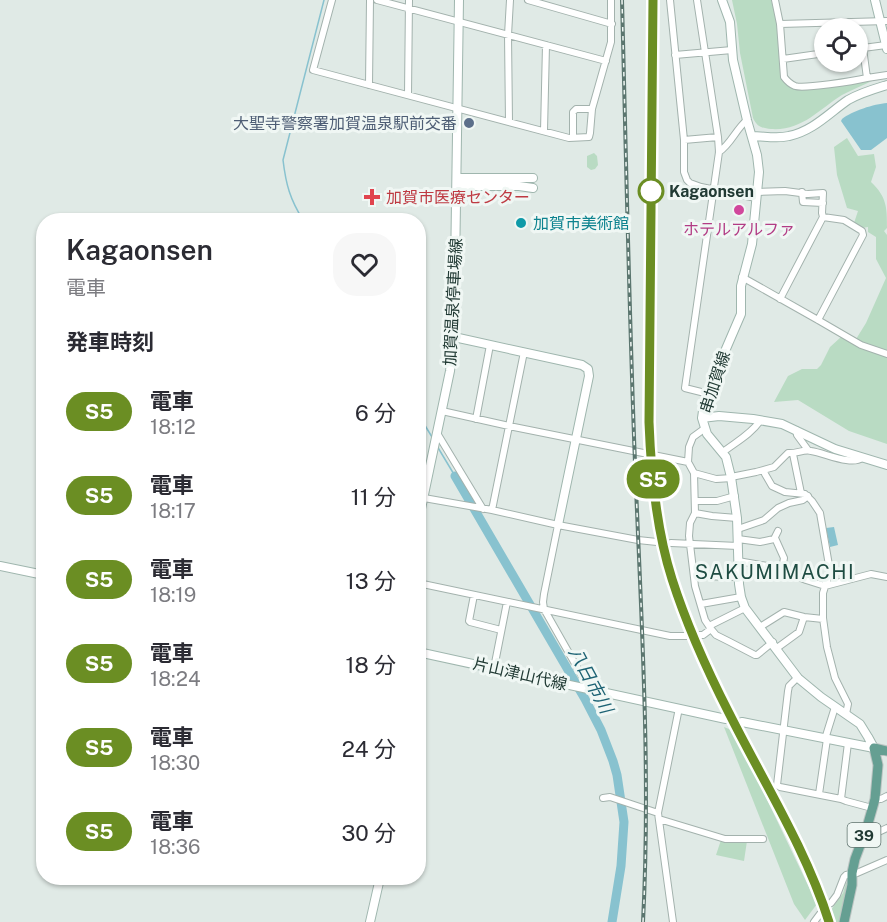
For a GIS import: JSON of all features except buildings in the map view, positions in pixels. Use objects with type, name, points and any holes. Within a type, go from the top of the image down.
[{"type":"main road","name":"加賀温泉停車場線","points":[[426,478],[450,371],[454,337],[459,0]]},
{"type":"main road","name":"串加賀線","points":[[722,0],[730,22],[732,50],[759,163],[752,244],[740,293],[741,314],[719,363],[702,418],[710,438],[726,457],[731,478],[738,529],[741,597],[745,608],[798,677],[820,697],[860,724],[874,748]]},
{"type":"main road","points":[[875,0],[883,21],[886,47]]},
{"type":"main road","points":[[752,135],[781,137],[801,133],[850,99],[887,85]]},
{"type":"main road","points":[[457,182],[533,178]]},
{"type":"main road","points":[[457,182],[533,188]]},
{"type":"main road","points":[[454,337],[582,365],[588,369],[589,376],[558,525]]},
{"type":"main road","points":[[702,418],[719,416],[782,424],[836,449],[887,465]]},
{"type":"main road","points":[[0,566],[36,574]]},
{"type":"main road","name":"片山津山代線","points":[[426,654],[569,685],[586,686],[726,719]]},
{"type":"main road","points":[[742,722],[887,751]]},
{"type":"main road","name":"39","points":[[844,922],[855,859],[874,803],[878,765],[874,748]]},
{"type":"main road","points":[[370,922],[378,885]]},
{"type":"street","points":[[332,0],[313,70],[569,138],[589,137],[592,110],[611,42],[611,0]]},
{"type":"street","points":[[369,85],[370,0]]},
{"type":"street","points":[[377,0],[606,61]]},
{"type":"street","points":[[408,95],[409,0]]},
{"type":"street","points":[[508,122],[510,0]]},
{"type":"street","points":[[528,0],[612,24]]},
{"type":"street","points":[[670,0],[684,140],[684,172],[687,180],[701,187],[757,195],[823,193],[823,217],[780,299]]},
{"type":"street","points":[[697,0],[719,152],[685,388],[709,394]]},
{"type":"street","points":[[775,0],[780,24],[784,77],[792,85],[799,87],[887,75]]},
{"type":"street","points":[[780,24],[883,21]]},
{"type":"street","points":[[544,131],[546,45]]},
{"type":"street","points":[[868,48],[886,47]]},
{"type":"street","points":[[675,55],[732,50]]},
{"type":"street","points":[[783,59],[814,55]]},
{"type":"street","points":[[866,72],[867,78]]},
{"type":"street","points":[[573,136],[573,112],[576,109],[592,110]]},
{"type":"street","points":[[719,152],[747,120]]},
{"type":"street","points":[[684,140],[718,137]]},
{"type":"street","points":[[818,320],[863,235],[862,231],[844,220],[823,217]]},
{"type":"street","points":[[742,278],[866,348],[887,354]]},
{"type":"street","points":[[476,419],[490,345]]},
{"type":"street","points":[[492,510],[524,352]]},
{"type":"street","points":[[442,411],[688,462]]},
{"type":"street","points":[[723,452],[756,427],[760,421]]},
{"type":"street","points":[[705,429],[693,437],[689,447],[688,462],[694,473],[695,501],[695,513],[690,523],[689,544],[695,586],[705,620],[716,635],[757,655],[799,632],[804,617]]},
{"type":"street","points":[[796,430],[808,450]]},
{"type":"street","points":[[437,434],[482,509]]},
{"type":"street","points":[[694,473],[716,479],[731,478],[774,466],[788,453],[808,450],[855,461],[862,458]]},
{"type":"street","points":[[793,454],[805,494],[820,513],[830,571],[822,599],[823,619],[835,678],[848,704],[846,714]]},
{"type":"street","points":[[764,470],[772,486],[778,490],[805,494]]},
{"type":"street","points":[[738,529],[765,520],[778,508],[803,500],[805,494]]},
{"type":"street","points":[[695,501],[717,501],[735,496]]},
{"type":"street","points":[[426,498],[558,525],[657,542]]},
{"type":"street","points":[[695,513],[737,518]]},
{"type":"street","points":[[558,525],[543,609],[586,686]]},
{"type":"street","points":[[778,531],[775,538],[784,558],[782,569]]},
{"type":"street","points":[[671,543],[760,542],[775,538]]},
{"type":"street","points":[[738,561],[782,569],[825,586],[871,574],[887,577]]},
{"type":"street","points":[[694,576],[739,577]]},
{"type":"street","points":[[426,585],[670,636],[689,636]]},
{"type":"street","points":[[474,595],[469,621],[501,630]]},
{"type":"street","points":[[701,604],[741,597]]},
{"type":"street","points":[[494,668],[507,602]]},
{"type":"street","points":[[698,635],[703,635],[710,628],[745,608]]},
{"type":"street","points":[[760,627],[784,612],[823,619]]},
{"type":"street","points":[[798,677],[789,686],[788,691],[777,785],[846,801],[874,803],[887,796]]},
{"type":"street","points":[[819,794],[826,739],[835,707]]},
{"type":"street","points":[[673,922],[659,816],[679,708]]},
{"type":"street","points":[[841,799],[848,743]]},
{"type":"street","points":[[607,798],[629,803],[725,839],[763,839]]},
{"type":"street","points":[[864,835],[870,836],[887,828]]},
{"type":"street","points":[[831,903],[837,896],[844,877],[887,860]]},
{"type":"street","points":[[814,922],[820,914]]},
{"type":"green space","points":[[732,0],[771,0],[777,23],[781,75],[790,87],[799,90],[872,81],[842,95],[792,127],[771,129],[760,126],[753,118]]},
{"type":"green space","points":[[847,138],[858,156],[874,154],[876,167],[871,182],[883,198],[886,209],[887,228],[884,231],[887,235],[887,444],[849,431],[798,400],[774,402],[788,376],[802,369],[817,369],[830,347],[841,337],[853,344],[866,323],[886,278],[876,259],[876,237],[868,232],[868,227],[862,228],[854,223],[858,211],[847,208],[837,175],[834,147]]},
{"type":"green space","points":[[594,153],[597,156],[598,165],[591,170],[587,167],[587,156]]},
{"type":"green space","points":[[724,727],[734,731],[817,904],[805,920],[794,904]]},
{"type":"green space","points":[[721,840],[747,841],[744,861],[716,855]]},
{"type":"green space","points":[[848,882],[841,922],[834,922],[831,910]]},
{"type":"water","points":[[887,103],[887,138],[871,150],[861,150],[841,121],[842,119],[863,108]]},
{"type":"water","points":[[834,527],[838,545],[830,547],[826,528]]},
{"type":"waterway","points":[[299,213],[289,192],[283,160],[324,0]]},
{"type":"waterway","points":[[426,427],[432,437]]},
{"type":"waterway","points":[[437,446],[455,476]]},
{"type":"waterway","name":"八日市川","points":[[455,476],[585,699],[601,730],[613,761],[624,822],[621,866],[612,922]]},
{"type":"tunnel","points":[[657,542],[671,543]]},
{"type":"tunnel","points":[[820,914],[831,903]]},
{"type":"railway","points":[[622,0],[631,347],[646,750],[643,922]]},
{"type":"railway","points":[[655,0],[651,422],[656,485],[665,539],[674,577],[705,656],[732,715],[807,862],[832,922]]},
{"type":"train","name":"S5","points":[[653,0],[649,422],[653,484],[662,539],[671,578],[691,634],[806,865],[829,922]]},
{"type":"place","name":"大聖寺警察署加賀温泉駅前交番","points":[[469,123]]},
{"type":"place","name":"Kagaonsen","points":[[651,191]]},
{"type":"place","name":"加賀市医療センター","points":[[372,197]]},
{"type":"place","name":"ホテルアルファ","points":[[739,210]]},
{"type":"place","name":"加賀市美術館","points":[[521,223]]},
{"type":"district","name":"SAKUMIMACHI","points":[[775,572]]}]
